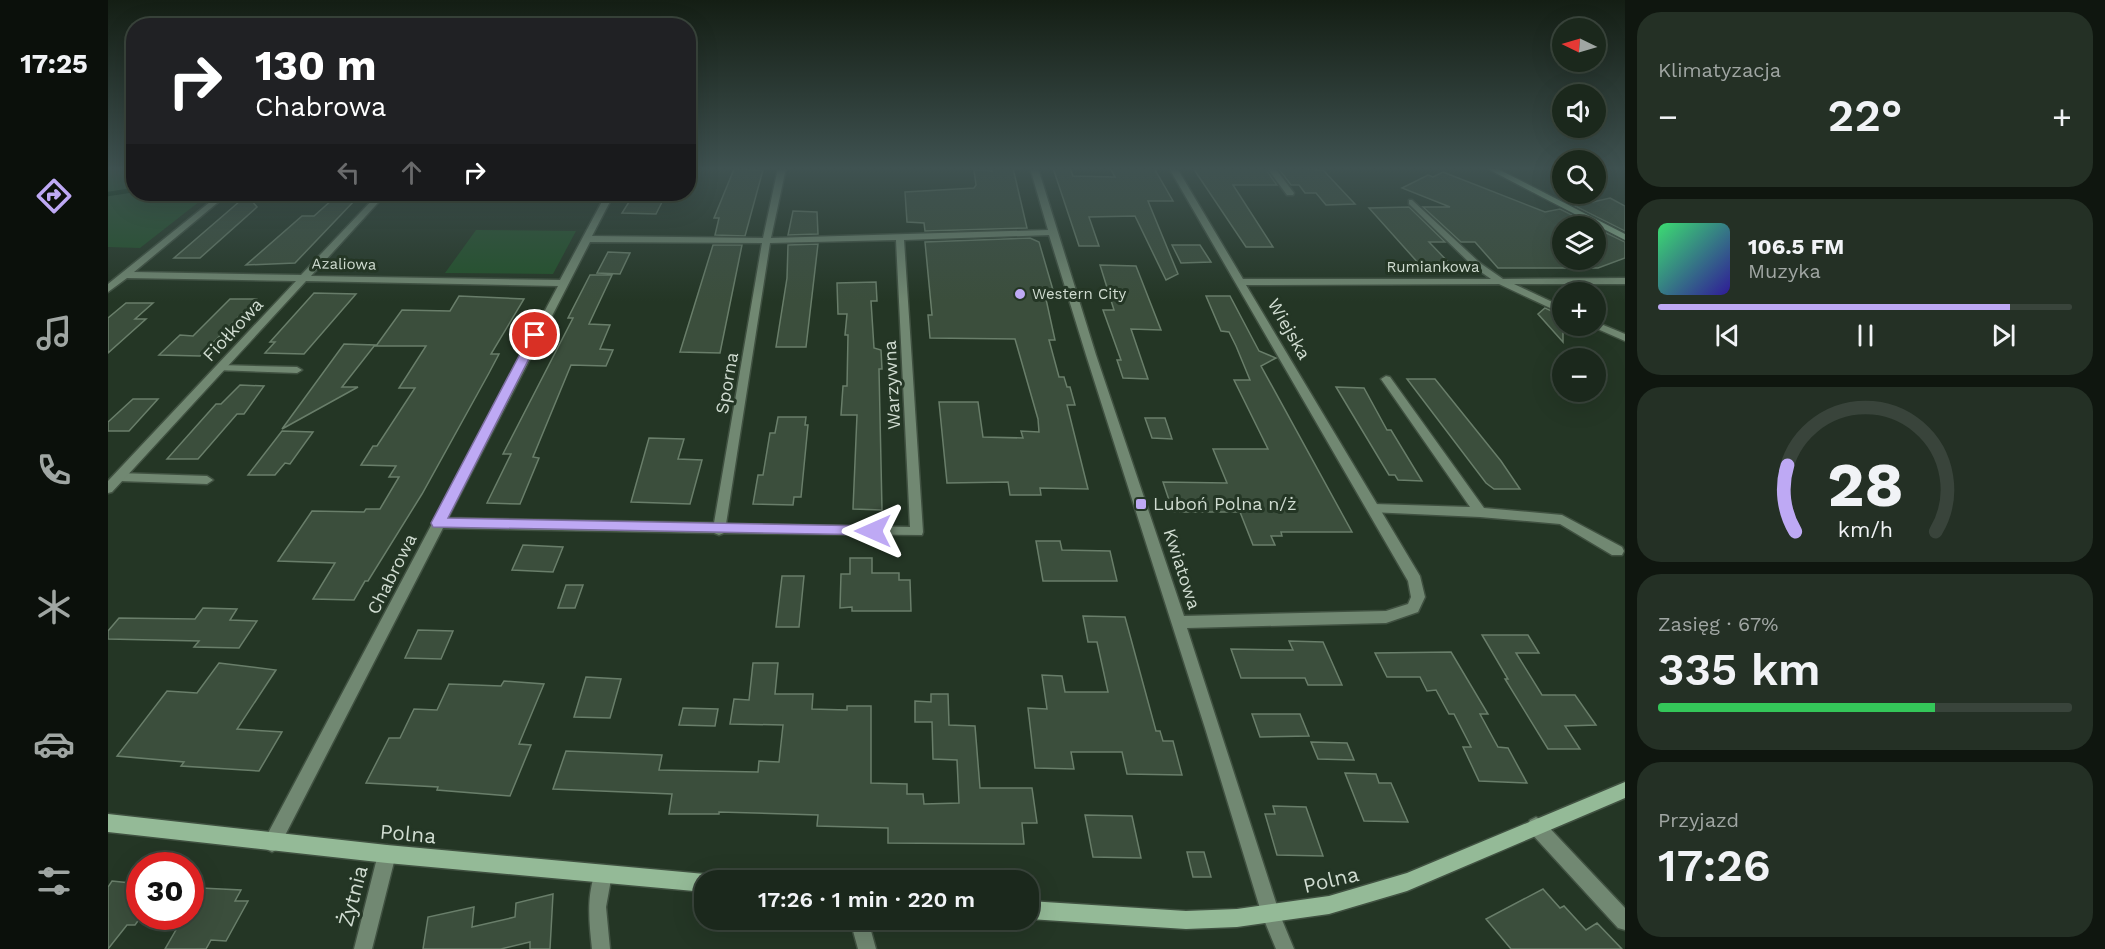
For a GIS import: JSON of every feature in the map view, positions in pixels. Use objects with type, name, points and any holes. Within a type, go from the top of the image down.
[{"type":"street","points":[[108,289],[202,212]]},
{"type":"street","name":"Fiołkowa","points":[[108,489],[365,212]]},
{"type":"street","name":"Chabrowa","points":[[272,843],[600,212]]},
{"type":"street","name":"Sporna","points":[[719,530],[773,212]]},
{"type":"street","name":"Kwiatowa","points":[[1046,212],[1180,622],[1270,915],[1285,949]]},
{"type":"street","name":"Wiejska","points":[[1180,622],[1386,616],[1413,608],[1418,597],[1415,580],[1199,212]]},
{"type":"street","points":[[1422,212],[1462,252],[1502,282],[1552,306]]},
{"type":"street","points":[[1577,212],[1625,237]]},
{"type":"street","points":[[585,239],[767,241],[1052,232]]},
{"type":"street","name":"Warzywna","points":[[719,530],[917,532],[900,237]]},
{"type":"street","name":"Azaliowa","points":[[125,275],[562,283]]},
{"type":"street","name":"Rumiankowa","points":[[1241,282],[1625,281]]},
{"type":"street","points":[[1606,330],[1625,338]]},
{"type":"street","points":[[220,368],[297,370]]},
{"type":"street","points":[[1386,380],[1480,512]]},
{"type":"street","points":[[119,477],[207,480]]},
{"type":"street","points":[[1374,509],[1480,512],[1562,520],[1617,551]]},
{"type":"street","points":[[438,523],[719,530]]},
{"type":"street","name":"Polna","points":[[1039,911],[1186,920],[1270,915],[1329,905],[1407,882],[1625,790]]},
{"type":"street","name":"Polna","points":[[108,823],[272,843],[694,882]]},
{"type":"street","points":[[1536,826],[1625,921]]},
{"type":"street","name":"Żytnia","points":[[363,949],[387,854]]},
{"type":"street","points":[[601,949],[597,907],[603,874]]},
{"type":"street","points":[[862,930],[867,949]]},
{"type":"green space","points":[[108,212],[186,212],[140,248],[108,247]]},
{"type":"green space","points":[[476,230],[576,231],[553,274],[445,273]]},
{"type":"building","points":[[227,212],[251,212],[200,258],[174,258]]},
{"type":"building","points":[[318,212],[343,212],[295,263],[246,265],[302,216],[314,216]]},
{"type":"building","points":[[622,212],[657,212],[656,214]]},
{"type":"building","points":[[716,212],[751,212],[745,236],[715,235],[719,218],[714,218]]},
{"type":"building","points":[[793,212],[817,212],[818,234],[788,235]]},
{"type":"building","points":[[906,212],[1023,212],[1027,228],[925,231],[924,223],[907,222]]},
{"type":"building","points":[[1068,212],[1153,212],[1178,274],[1166,280],[1135,216],[1089,217],[1099,246],[1079,246]]},
{"type":"building","points":[[1223,212],[1251,212],[1273,247],[1246,247]]},
{"type":"building","points":[[1373,212],[1414,212],[1445,242],[1429,242],[1452,266],[1420,265]]},
{"type":"building","points":[[1429,212],[1567,212],[1574,216],[1552,216],[1552,268],[1498,268],[1475,242],[1461,242]]},
{"type":"building","points":[[1588,212],[1625,212],[1625,231],[1606,222],[1606,216],[1595,216]]},
{"type":"building","points":[[1606,233],[1625,242],[1625,258],[1606,265]]},
{"type":"building","points":[[1030,238],[1039,242],[1053,290],[1044,290],[1055,340],[1049,340],[1059,377],[1064,377],[1067,387],[1070,387],[1075,405],[1067,405],[1088,489],[1040,488],[1041,495],[1010,495],[1008,482],[947,483],[939,402],[978,402],[983,437],[1023,438],[1021,431],[1039,432],[1038,419],[1015,339],[930,338],[928,315],[932,315],[925,242]]},
{"type":"building","points":[[818,244],[806,347],[776,347],[787,278],[788,245]]},
{"type":"building","points":[[713,245],[742,245],[720,353],[680,352]]},
{"type":"building","points":[[1172,245],[1200,245],[1211,262],[1181,263]]},
{"type":"building","points":[[608,252],[630,253],[620,274],[597,273]]},
{"type":"building","points":[[1100,265],[1136,266],[1161,330],[1131,329],[1148,379],[1123,378],[1117,360],[1121,360],[1103,310],[1114,310]]},
{"type":"building","points":[[590,275],[612,275],[589,324],[610,325],[600,349],[613,350],[606,366],[571,365],[533,457],[539,458],[520,504],[487,503],[511,454],[503,454],[573,318],[568,318]]},
{"type":"building","points":[[876,282],[877,301],[871,301],[874,348],[881,350],[882,369],[879,369],[882,510],[853,509],[857,415],[841,415],[843,386],[847,386],[848,335],[845,335],[847,314],[838,314],[837,283]]},
{"type":"building","points":[[314,293],[356,294],[304,354],[265,353],[275,342],[270,342]]},
{"type":"building","points":[[459,296],[524,299],[491,354],[499,354],[489,373],[422,494],[368,581],[365,581],[354,600],[313,599],[335,563],[278,561],[312,511],[364,512],[366,509],[380,509],[399,477],[389,477],[396,466],[361,465],[373,446],[377,446],[415,388],[399,388],[426,346],[376,346],[402,310],[450,311]]},
{"type":"building","points":[[1206,296],[1230,296],[1259,351],[1276,358],[1261,366],[1352,532],[1281,532],[1282,536],[1271,536],[1275,545],[1253,545],[1240,512],[1173,512],[1163,482],[1227,483],[1213,449],[1268,449],[1234,380],[1250,380],[1229,332],[1221,331]]},
{"type":"building","points":[[230,299],[256,299],[200,356],[159,355],[180,335],[193,336]]},
{"type":"building","points":[[126,303],[153,303],[135,319],[146,319],[108,353],[108,318]]},
{"type":"building","points":[[1545,308],[1552,311],[1552,330],[1538,314]]},
{"type":"building","points":[[344,344],[375,345],[342,387],[358,387],[282,429]]},
{"type":"building","points":[[1407,379],[1435,379],[1501,461],[1520,489],[1494,489],[1486,483]]},
{"type":"building","points":[[240,385],[264,386],[244,414],[237,414],[198,459],[167,459],[216,404],[221,404]]},
{"type":"building","points":[[1336,387],[1364,388],[1387,430],[1391,430],[1422,481],[1398,480],[1395,475],[1389,475]]},
{"type":"building","points":[[133,399],[158,399],[129,431],[108,431],[108,422]]},
{"type":"building","points":[[778,417],[806,417],[805,425],[808,425],[801,497],[794,497],[793,505],[753,504],[758,475],[763,475],[770,433],[775,433]]},
{"type":"building","points":[[1145,418],[1165,418],[1172,439],[1152,438]]},
{"type":"building","points":[[282,431],[313,432],[290,464],[285,463],[275,475],[248,475]]},
{"type":"building","points":[[649,438],[684,439],[678,459],[702,460],[690,504],[631,502]]},
{"type":"building","points":[[1036,541],[1060,541],[1062,550],[1110,551],[1117,581],[1043,581]]},
{"type":"building","points":[[523,545],[563,547],[553,572],[512,570]]},
{"type":"building","points":[[850,558],[872,558],[872,573],[899,573],[899,580],[910,580],[911,611],[852,611],[852,607],[840,608],[841,574],[850,574]]},
{"type":"building","points":[[782,576],[804,576],[799,627],[776,627]]},
{"type":"building","points":[[566,585],[583,585],[575,608],[558,608]]},
{"type":"building","points":[[203,608],[237,609],[230,620],[257,621],[239,648],[194,647],[199,641],[108,639],[108,631],[119,618],[195,619]]},
{"type":"building","points":[[1083,616],[1125,617],[1156,731],[1160,731],[1163,741],[1173,741],[1182,775],[1127,774],[1122,752],[1071,752],[1074,769],[1035,768],[1028,708],[1047,709],[1042,675],[1062,676],[1065,692],[1108,692],[1097,642],[1088,642]]},
{"type":"building","points":[[418,630],[453,631],[441,659],[405,658]]},
{"type":"building","points":[[1482,635],[1528,635],[1539,653],[1516,653],[1542,695],[1575,695],[1596,725],[1565,726],[1580,749],[1548,749],[1505,679],[1508,679]]},
{"type":"building","points":[[1289,641],[1323,642],[1342,685],[1308,685],[1305,678],[1241,678],[1231,649],[1293,650]]},
{"type":"building","points":[[1451,652],[1488,714],[1480,714],[1498,747],[1508,748],[1527,783],[1479,781],[1463,747],[1471,747],[1454,714],[1449,714],[1436,690],[1427,691],[1420,677],[1387,677],[1375,653]]},
{"type":"building","points":[[219,663],[276,670],[237,729],[282,732],[259,771],[181,766],[184,762],[117,756],[167,691],[197,693]]},
{"type":"building","points":[[753,663],[778,663],[775,694],[813,694],[812,709],[847,710],[847,706],[871,706],[871,783],[907,784],[907,794],[923,794],[924,804],[959,803],[957,760],[933,759],[932,722],[915,722],[915,701],[931,702],[931,694],[948,694],[949,725],[975,726],[980,788],[1032,788],[1037,823],[1022,823],[1024,844],[888,843],[888,828],[817,826],[818,815],[719,812],[719,814],[669,814],[672,794],[553,789],[566,751],[662,755],[659,770],[758,772],[759,761],[779,762],[783,725],[730,724],[734,699],[749,700]]},
{"type":"building","points":[[586,677],[621,679],[610,718],[574,717]]},
{"type":"building","points":[[504,681],[544,684],[519,744],[531,745],[510,796],[437,790],[438,787],[366,783],[389,738],[400,738],[414,709],[437,710],[449,684],[501,686]]},
{"type":"building","points":[[683,708],[718,709],[715,726],[679,725]]},
{"type":"building","points":[[1252,714],[1300,714],[1309,736],[1260,737]]},
{"type":"building","points":[[1311,742],[1347,743],[1354,760],[1318,759]]},
{"type":"building","points":[[1345,773],[1376,774],[1379,783],[1391,783],[1408,822],[1364,821]]},
{"type":"building","points":[[1273,806],[1306,807],[1323,856],[1277,855],[1265,814],[1275,814]]},
{"type":"building","points":[[1085,815],[1132,816],[1141,858],[1093,857]]},
{"type":"building","points":[[1187,852],[1204,852],[1211,877],[1193,877]]},
{"type":"building","points":[[112,881],[126,882],[126,926],[108,949],[108,887]]},
{"type":"building","points":[[204,888],[241,890],[235,901],[248,901],[226,941],[211,940],[206,949],[165,949],[176,930],[204,930]]},
{"type":"building","points":[[1543,889],[1560,908],[1564,906],[1586,930],[1597,923],[1622,949],[1511,949],[1486,919]]},
{"type":"building","points":[[553,894],[550,949],[530,949],[530,942],[501,949],[423,949],[428,917],[474,907],[472,927],[515,917],[516,903]]},
{"type":"place","name":"Western City","points":[[1020,294]]},
{"type":"place","name":"Luboń Polna n/ż","points":[[1141,504]]},
{"type":"route","points":[[535,335],[438,523],[719,530],[873,531]]}]
